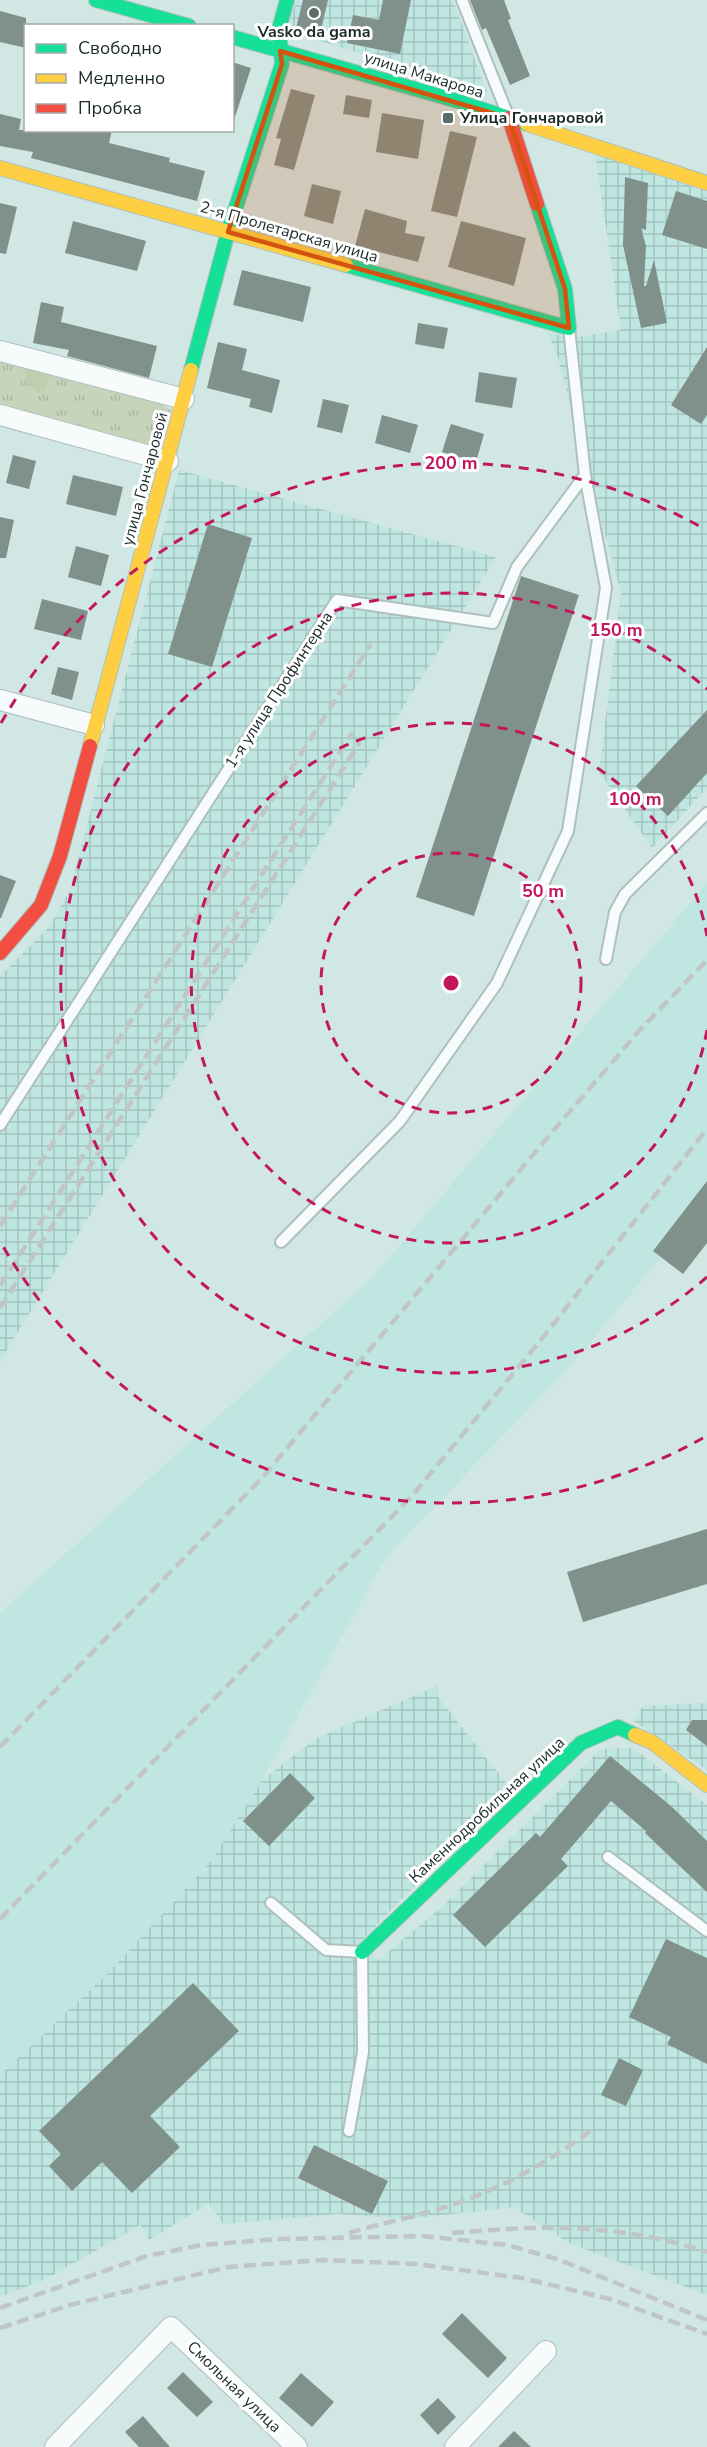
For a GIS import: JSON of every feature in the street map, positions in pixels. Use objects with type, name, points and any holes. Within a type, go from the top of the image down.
[{"type":"street","points":[[96,0],[182,24]]},
{"type":"street","name":"улица Гончаровой","points":[[0,953],[41,906],[60,856],[228,232],[282,64],[279,29],[287,0]]},
{"type":"street","name":"улица Макарова","points":[[234,38],[509,118],[707,183]]},
{"type":"street","points":[[509,118],[565,289],[569,328]]},
{"type":"street","name":"2-я Пролетарская улица","points":[[0,168],[569,328]]},
{"type":"street","points":[[0,351],[184,399]]},
{"type":"street","points":[[0,414],[168,461]]},
{"type":"street","points":[[0,700],[94,725]]},
{"type":"street","name":"Каменнодробильная улица","points":[[362,1952],[582,1743],[618,1727],[652,1742],[707,1785]]},
{"type":"street","name":"Смольная улица","points":[[55,2447],[171,2327],[297,2447]]},
{"type":"street","points":[[455,2447],[546,2351]]},
{"type":"lane","points":[[462,0],[509,118]]},
{"type":"lane","points":[[281,1242],[400,1120],[498,983],[568,831],[606,588],[585,475],[569,328]]},
{"type":"lane","name":"1-я улица Профинтерна","points":[[0,1125],[337,600],[493,623],[517,567],[585,475]]},
{"type":"lane","points":[[606,959],[615,912],[625,894],[707,813]]},
{"type":"lane","points":[[608,1857],[707,1931]]},
{"type":"lane","points":[[271,1903],[326,1950],[362,1952],[363,2052],[350,2131]]},
{"type":"highlighted area","points":[[280,51],[509,118],[565,289],[569,328],[228,232],[282,64]]},
{"type":"shaded area","points":[[296,0],[453,0],[487,92],[288,31]]},
{"type":"shaded area","points":[[595,153],[707,191],[707,788],[652,848],[599,772],[621,593],[556,351],[546,332],[571,338],[621,330]]},
{"type":"shaded area","points":[[179,470],[496,557],[0,1361],[0,976],[49,927],[70,890]]},
{"type":"shaded area","points":[[707,883],[707,1202],[573,1363],[386,1557],[262,1780],[211,1861],[108,1973],[0,2075],[0,1613],[372,1278]]},
{"type":"shaded area","points":[[437,1686],[438,1697],[510,1788],[362,1940],[378,1960],[442,1907],[601,1749],[633,1748],[707,1805],[707,2295],[569,2243],[514,2207],[410,2219],[338,2214],[223,2224],[209,2203],[149,2240],[140,2225],[46,2279],[0,2297],[0,2075],[108,1973],[211,1861],[262,1780],[317,1738]]},
{"type":"shaded area","points":[[707,1703],[707,1770],[634,1721],[643,1706]]},
{"type":"green space","points":[[0,355],[152,399],[171,410],[158,446],[121,444],[0,410]]},
{"type":"green space","points":[[27,368],[46,368],[49,377],[45,390],[38,392],[32,388],[27,379]]},
{"type":"building","points":[[303,0],[328,0],[320,34],[296,28]]},
{"type":"building","points":[[383,0],[411,0],[400,54],[347,43],[353,15],[379,20]]},
{"type":"building","points":[[470,0],[504,0],[511,19],[508,20],[530,76],[510,85],[486,28],[482,30]]},
{"type":"building","points":[[0,11],[26,18],[24,48],[0,42]]},
{"type":"building","points":[[234,63],[251,68],[234,117]]},
{"type":"building","points":[[291,89],[315,95],[294,170],[274,165],[281,139],[276,138]]},
{"type":"building","points":[[346,95],[372,100],[369,118],[343,114]]},
{"type":"building","points":[[382,113],[424,120],[418,159],[376,152]]},
{"type":"building","points":[[0,114],[21,119],[19,130],[24,130],[24,132],[112,132],[109,143],[170,158],[169,162],[205,171],[197,201],[31,158],[33,152],[0,146]]},
{"type":"building","points":[[450,131],[477,137],[457,217],[431,211]]},
{"type":"building","points":[[625,177],[648,183],[646,230],[641,228],[646,246],[644,286],[646,286],[654,260],[667,323],[641,328],[623,245]]},
{"type":"building","points":[[312,184],[341,191],[333,224],[304,216]]},
{"type":"building","points":[[676,191],[707,201],[707,249],[662,235]]},
{"type":"building","points":[[0,203],[17,207],[6,254],[0,253]]},
{"type":"building","points":[[365,209],[407,221],[405,233],[425,237],[418,262],[355,246]]},
{"type":"building","points":[[73,221],[146,241],[137,271],[65,253]]},
{"type":"building","points":[[461,221],[526,238],[514,286],[448,267]]},
{"type":"building","points":[[242,270],[311,287],[303,322],[233,305]]},
{"type":"building","points":[[41,302],[64,307],[61,322],[157,346],[149,378],[67,356],[69,350],[33,343]]},
{"type":"building","points":[[418,323],[448,328],[444,349],[415,344]]},
{"type":"building","points":[[218,342],[247,349],[242,370],[280,380],[272,413],[249,407],[251,399],[207,388]]},
{"type":"building","points":[[707,347],[707,415],[701,424],[671,405]]},
{"type":"building","points":[[479,372],[517,378],[512,408],[475,402]]},
{"type":"building","points":[[323,399],[349,405],[342,433],[317,427]]},
{"type":"building","points":[[382,415],[418,425],[410,453],[375,443]]},
{"type":"building","points":[[451,424],[484,434],[476,462],[442,452]]},
{"type":"building","points":[[13,455],[36,461],[29,489],[6,483]]},
{"type":"building","points":[[73,475],[123,487],[116,516],[66,504]]},
{"type":"building","points":[[0,517],[14,520],[6,558],[0,558]]},
{"type":"building","points":[[208,524],[252,538],[212,667],[168,654]]},
{"type":"building","points":[[76,546],[109,555],[101,586],[68,577]]},
{"type":"building","points":[[521,576],[579,595],[474,916],[416,897]]},
{"type":"building","points":[[42,599],[88,611],[81,640],[34,629]]},
{"type":"building","points":[[58,667],[79,672],[72,700],[51,694]]},
{"type":"building","points":[[707,710],[707,773],[668,816],[636,786]]},
{"type":"building","points":[[0,875],[16,881],[1,918],[0,918]]},
{"type":"building","points":[[707,1181],[707,1243],[683,1274],[653,1251]]},
{"type":"building","points":[[707,1529],[707,1584],[583,1622],[567,1572]]},
{"type":"building","points":[[692,1720],[707,1720],[707,1746],[686,1730]]},
{"type":"building","points":[[610,1756],[671,1806],[707,1841],[707,1892],[645,1833],[646,1831],[611,1801],[561,1859],[568,1866],[485,1947],[453,1915],[536,1833],[540,1837]]},
{"type":"building","points":[[290,1773],[315,1798],[269,1846],[243,1821]]},
{"type":"building","points":[[666,1939],[707,1958],[707,2064],[667,2044],[671,2037],[629,2017]]},
{"type":"building","points":[[193,1983],[239,2031],[150,2116],[180,2147],[132,2193],[102,2162],[72,2191],[49,2166],[61,2154],[39,2131]]},
{"type":"building","points":[[619,2058],[643,2070],[626,2106],[601,2095]]},
{"type":"building","points":[[314,2145],[388,2181],[372,2214],[298,2178]]},
{"type":"building","points":[[462,2313],[507,2358],[488,2378],[442,2334]]},
{"type":"building","points":[[183,2372],[213,2402],[197,2417],[167,2388]]},
{"type":"building","points":[[301,2373],[334,2402],[312,2427],[279,2398]]},
{"type":"building","points":[[438,2398],[456,2417],[438,2435],[420,2415]]},
{"type":"building","points":[[143,2416],[170,2447],[139,2447],[125,2432]]},
{"type":"building","points":[[514,2431],[531,2447],[498,2447]]},
{"type":"railway","points":[[0,1226],[371,644]]},
{"type":"railway","points":[[0,1286],[352,733]]},
{"type":"railway","points":[[0,1308],[360,742]]},
{"type":"railway","points":[[0,1747],[262,1478],[553,1131],[639,1031],[707,960]]},
{"type":"railway","points":[[0,1919],[411,1497],[540,1341],[707,1129]]},
{"type":"railway","points":[[349,2233],[416,2216],[491,2190],[532,2169],[590,2131]]},
{"type":"railway","points":[[452,2233],[549,2228],[611,2231],[643,2236],[707,2252]]},
{"type":"railway","points":[[0,2308],[147,2256],[201,2245],[279,2239],[422,2236],[507,2245],[557,2259],[707,2320]]},
{"type":"railway","points":[[0,2328],[70,2305],[228,2267],[322,2260],[416,2264],[522,2278],[610,2299],[707,2334]]},
{"type":"traffic: fast","points":[[96,0],[182,24]]},
{"type":"traffic: fast","points":[[191,370],[228,232],[282,64],[279,29],[287,0]]},
{"type":"traffic: fast","points":[[234,38],[454,100],[527,124]]},
{"type":"traffic: fast","points":[[346,265],[569,328],[565,289],[537,204]]},
{"type":"traffic: fast","points":[[362,1952],[581,1743],[618,1727],[635,1735]]},
{"type":"traffic: slow","points":[[527,124],[707,183]]},
{"type":"traffic: slow","points":[[0,168],[346,265]]},
{"type":"traffic: slow","points":[[90,746],[191,370]]},
{"type":"traffic: slow","points":[[635,1735],[652,1742],[707,1785]]},
{"type":"traffic: jam","points":[[509,118],[537,204]]},
{"type":"traffic: jam","points":[[0,953],[41,905],[60,856],[90,746]]},
{"type":"place","name":"Vasko da gama","points":[[314,13]]},
{"type":"place","name":"Улица Гончаровой","points":[[448,118]]}]
